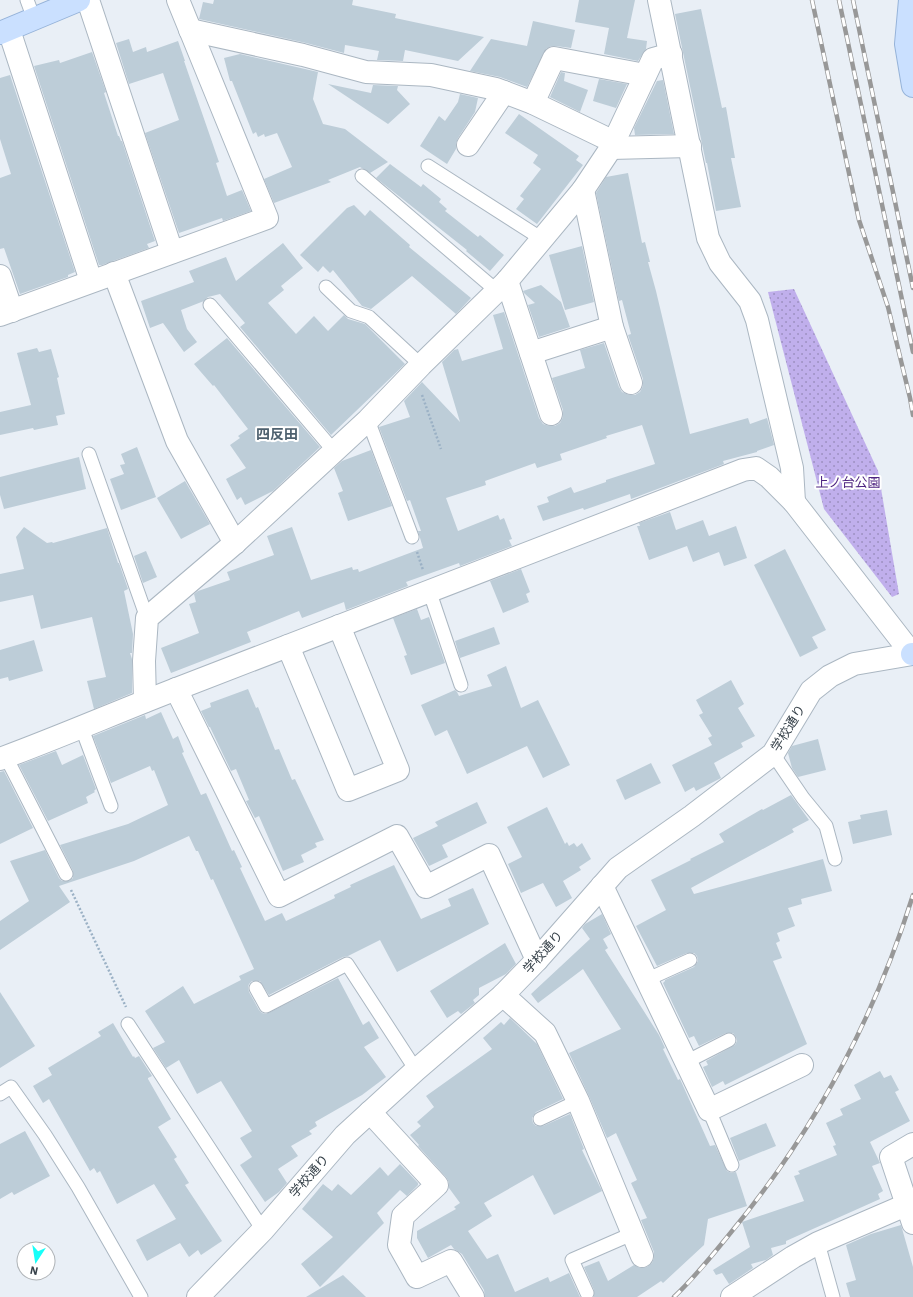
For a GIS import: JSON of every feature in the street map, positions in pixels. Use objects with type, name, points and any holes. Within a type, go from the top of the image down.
[{"type":"street","points":[[79,0],[31,10],[4,32],[91,281]]},
{"type":"street","points":[[88,0],[172,252]]},
{"type":"street","points":[[0,276],[6,313],[267,218],[178,0]]},
{"type":"street","points":[[659,0],[708,238],[720,263],[750,301],[757,320],[792,468],[794,502]]},
{"type":"street","points":[[910,0],[906,44],[913,86]]},
{"type":"street","points":[[190,30],[303,55],[366,72],[431,75],[496,89],[533,103],[612,145],[690,146]]},
{"type":"street","points":[[146,701],[144,661],[147,618],[235,543],[368,420],[502,286],[583,190],[612,145],[653,59],[671,54]]},
{"type":"street","points":[[533,103],[554,58],[645,75]]},
{"type":"street","points":[[468,145],[504,92]]},
{"type":"street","points":[[583,190],[612,327],[631,383]]},
{"type":"street","points":[[114,273],[177,441],[235,543]]},
{"type":"street","points":[[502,286],[531,353],[551,414]]},
{"type":"street","points":[[531,353],[612,327]]},
{"type":"street","points":[[3,758],[81,726],[430,590],[743,470],[756,468],[769,477],[794,502],[912,654]]},
{"type":"street","points":[[288,646],[348,790],[398,770],[339,626]]},
{"type":"street","name":"学校通り","points":[[198,1297],[263,1230],[344,1136],[416,1070],[503,994],[537,960],[618,868],[692,816],[773,754],[811,691],[830,676],[854,664],[912,654]]},
{"type":"street","points":[[176,689],[279,896],[397,836],[426,887],[489,855],[537,960]]},
{"type":"street","points":[[602,886],[709,1110],[802,1065]]},
{"type":"street","points":[[503,994],[545,1034],[578,1101],[634,1233],[642,1256]]},
{"type":"street","points":[[370,1112],[437,1185],[403,1216],[399,1245],[417,1277],[451,1261],[473,1297]]},
{"type":"street","points":[[732,1297],[793,1257],[818,1243],[910,1214],[891,1157],[913,1144]]},
{"type":"lane","points":[[428,166],[542,240]]},
{"type":"lane","points":[[362,176],[502,286]]},
{"type":"lane","points":[[326,287],[351,311],[369,317],[418,369]]},
{"type":"lane","points":[[210,305],[334,451]]},
{"type":"lane","points":[[368,420],[412,537]]},
{"type":"lane","points":[[89,454],[147,618]]},
{"type":"lane","points":[[430,590],[461,685]]},
{"type":"lane","points":[[81,726],[111,806]]},
{"type":"lane","points":[[773,754],[803,798],[826,826],[835,859]]},
{"type":"lane","points":[[3,758],[66,874]]},
{"type":"lane","points":[[646,980],[690,960]]},
{"type":"lane","points":[[256,988],[266,1006],[347,964],[416,1070]]},
{"type":"lane","points":[[128,1024],[263,1230]]},
{"type":"lane","points":[[686,1062],[729,1040]]},
{"type":"lane","points":[[0,1094],[11,1088],[46,1135],[141,1297]]},
{"type":"lane","points":[[540,1119],[578,1101]]},
{"type":"lane","points":[[709,1110],[732,1165]]},
{"type":"lane","points":[[587,1293],[572,1260],[634,1233]]},
{"type":"lane","points":[[818,1243],[834,1297]]},
{"type":"path","points":[[418,369],[441,449]]},
{"type":"path","points":[[412,537],[430,590]]},
{"type":"path","points":[[66,874],[72,893],[126,1006],[128,1024]]},
{"type":"green space","name":"上ノ台公園","points":[[794,289],[878,471],[899,594],[892,597],[824,509],[768,292]]},
{"type":"building","points":[[214,0],[353,0],[352,5],[396,14],[395,18],[484,37],[458,61],[405,50],[403,61],[377,60],[379,51],[345,45],[344,53],[199,19],[203,2],[213,4]]},
{"type":"building","points":[[579,0],[635,0],[627,38],[647,41],[646,49],[638,61],[604,54],[609,28],[575,22]]},
{"type":"building","points":[[701,9],[722,108],[726,107],[735,158],[731,158],[741,207],[716,211],[675,14]]},
{"type":"building","points":[[533,21],[575,30],[571,48],[551,46],[546,49],[527,87],[500,77],[470,71],[491,39],[527,46]]},
{"type":"building","points":[[129,39],[133,52],[146,47],[147,52],[178,41],[219,162],[216,163],[227,196],[242,190],[251,211],[223,221],[222,218],[179,233],[145,133],[179,120],[163,73],[129,84],[116,43]]},
{"type":"building","points":[[92,52],[106,92],[104,93],[118,136],[122,141],[155,241],[147,244],[149,248],[102,265],[99,265],[34,66],[59,60],[60,63]]},
{"type":"building","points":[[240,54],[318,72],[313,99],[323,124],[345,129],[388,162],[370,173],[360,167],[328,180],[331,182],[274,203],[264,179],[292,167],[277,133],[265,137],[264,134],[258,137],[256,132],[253,134],[232,81],[230,81],[224,58]]},
{"type":"building","points":[[561,72],[565,73],[564,81],[588,90],[580,112],[550,97]]},
{"type":"building","points":[[10,75],[75,272],[68,275],[68,277],[20,294],[4,248],[0,249],[0,178],[11,174],[0,139],[0,78]]},
{"type":"building","points":[[599,79],[627,84],[616,108],[593,101]]},
{"type":"building","points":[[663,80],[674,134],[635,135],[634,128],[657,81]]},
{"type":"building","points":[[328,84],[371,93],[373,85],[398,86],[397,90],[410,104],[388,124]]},
{"type":"building","points":[[460,94],[478,98],[475,112],[458,138],[456,149],[447,164],[420,146],[439,116],[445,121],[458,102]]},
{"type":"building","points":[[519,114],[579,156],[576,160],[583,165],[537,224],[516,209],[524,199],[520,196],[541,169],[533,163],[538,155],[505,133]]},
{"type":"building","points":[[390,164],[421,187],[423,184],[441,199],[439,202],[447,209],[445,211],[478,237],[480,235],[504,255],[490,271],[466,251],[467,250],[376,178]]},
{"type":"building","points":[[628,173],[642,243],[645,242],[650,262],[648,262],[690,434],[748,418],[750,424],[767,418],[774,445],[757,452],[723,461],[724,464],[631,499],[630,494],[584,510],[583,508],[543,521],[537,506],[549,502],[547,497],[571,487],[574,493],[606,482],[606,480],[655,464],[642,425],[606,436],[607,438],[560,454],[562,460],[537,468],[535,463],[485,481],[486,485],[446,498],[458,531],[498,515],[500,520],[504,518],[512,539],[509,540],[512,546],[460,566],[459,563],[406,582],[408,586],[346,610],[344,602],[302,618],[299,611],[247,632],[251,642],[171,673],[161,648],[199,633],[189,604],[196,602],[194,594],[198,591],[230,580],[227,572],[274,555],[267,536],[292,527],[311,580],[352,567],[353,570],[358,569],[359,572],[423,548],[418,531],[421,531],[410,500],[407,501],[379,427],[410,417],[404,401],[422,382],[460,422],[442,362],[454,350],[458,349],[462,361],[503,349],[493,315],[504,312],[539,418],[543,424],[555,426],[560,423],[563,417],[563,410],[552,378],[585,368],[580,350],[604,343],[622,392],[629,395],[635,395],[640,392],[643,386],[643,379],[628,335],[631,334],[622,300],[619,301],[596,193],[606,177]]},
{"type":"building","points":[[354,205],[365,216],[370,210],[410,245],[409,247],[471,298],[456,314],[412,276],[371,309],[362,306],[333,270],[330,273],[323,266],[318,272],[300,255],[347,208]]},
{"type":"building","points":[[283,243],[303,268],[281,286],[284,290],[268,303],[296,334],[314,316],[328,331],[344,315],[348,319],[365,324],[405,364],[331,435],[240,327],[245,323],[220,294],[208,297],[204,301],[181,310],[187,329],[197,342],[184,352],[163,323],[150,328],[141,301],[194,282],[189,271],[226,257],[236,281]]},
{"type":"building","points":[[582,246],[594,302],[565,310],[549,255]]},
{"type":"building","points":[[541,285],[561,302],[570,327],[539,337],[528,305],[535,303],[523,291]]},
{"type":"building","points":[[227,338],[320,447],[273,491],[245,505],[241,497],[237,500],[226,479],[246,468],[230,445],[240,438],[238,436],[248,429],[214,385],[213,386],[194,364]]},
{"type":"building","points":[[37,348],[39,352],[51,349],[59,377],[57,378],[65,414],[56,416],[58,425],[34,430],[33,428],[0,435],[0,412],[31,405],[17,353]]},
{"type":"building","points":[[137,447],[156,497],[121,510],[110,479],[124,474],[120,465],[125,464],[121,454]]},
{"type":"building","points":[[371,450],[392,506],[348,521],[338,493],[343,491],[334,468],[342,461]]},
{"type":"building","points":[[79,457],[86,489],[4,509],[0,495],[0,477]]},
{"type":"building","points":[[185,481],[210,524],[181,539],[157,498]]},
{"type":"building","points":[[670,512],[676,530],[703,520],[709,536],[736,526],[747,558],[724,566],[719,552],[693,562],[687,546],[649,560],[637,526],[640,526],[639,523]]},
{"type":"building","points":[[24,527],[47,543],[53,543],[107,528],[128,589],[124,591],[133,634],[132,653],[130,653],[132,659],[132,693],[94,709],[87,681],[106,677],[92,617],[41,629],[33,595],[0,602],[0,574],[24,569],[16,537]]},
{"type":"building","points":[[785,549],[826,630],[812,637],[818,648],[800,657],[754,565]]},
{"type":"building","points":[[146,551],[157,577],[143,583],[134,556]]},
{"type":"building","points":[[521,569],[530,592],[526,594],[529,602],[503,613],[490,581]]},
{"type":"building","points":[[417,609],[421,620],[429,617],[445,663],[411,675],[404,656],[407,655],[393,618]]},
{"type":"building","points":[[494,627],[500,644],[460,658],[455,641]]},
{"type":"building","points":[[34,640],[43,671],[9,681],[8,677],[0,679],[0,650]]},
{"type":"building","points":[[506,666],[521,708],[538,700],[570,765],[543,778],[527,746],[467,774],[447,730],[435,736],[421,705],[455,690],[459,696],[492,686],[487,675]]},
{"type":"building","points":[[731,680],[744,704],[738,708],[755,736],[741,743],[743,747],[714,763],[721,778],[696,791],[694,787],[685,792],[672,765],[712,745],[708,738],[712,736],[699,715],[703,713],[696,700]]},
{"type":"building","points":[[248,689],[256,708],[258,707],[275,750],[279,749],[292,780],[295,779],[324,840],[315,843],[317,847],[301,855],[304,862],[283,871],[259,816],[255,818],[246,801],[249,800],[236,769],[231,771],[201,711],[211,707],[210,703]]},
{"type":"building","points":[[161,712],[173,739],[178,736],[184,752],[182,753],[201,795],[206,793],[232,851],[234,850],[242,867],[240,868],[265,921],[282,913],[286,921],[335,898],[334,895],[351,887],[350,885],[394,865],[421,919],[451,906],[448,899],[473,888],[489,924],[397,972],[380,940],[269,995],[260,981],[252,981],[249,984],[249,992],[259,1010],[266,1014],[338,978],[363,1025],[369,1021],[379,1038],[364,1047],[386,1077],[362,1095],[315,1122],[317,1126],[309,1131],[312,1134],[291,1146],[298,1156],[278,1169],[287,1183],[279,1192],[265,1202],[240,1165],[252,1157],[240,1138],[252,1131],[221,1081],[197,1094],[179,1060],[166,1068],[153,1048],[165,1042],[145,1011],[183,986],[194,1004],[241,980],[239,976],[254,969],[213,879],[211,880],[198,851],[196,851],[189,836],[134,861],[59,886],[70,902],[0,950],[0,921],[29,901],[10,861],[45,850],[59,878],[62,881],[69,881],[73,878],[73,871],[60,845],[128,824],[168,805],[154,770],[152,771],[150,766],[111,783],[93,736],[145,715],[146,719]]},
{"type":"building","points":[[818,739],[826,770],[798,777],[792,768],[788,753],[792,746]]},
{"type":"building","points":[[56,751],[62,765],[83,755],[96,789],[94,791],[95,792],[86,797],[88,803],[48,821],[19,765]]},
{"type":"building","points":[[651,763],[661,783],[625,800],[616,780]]},
{"type":"building","points":[[4,771],[33,828],[0,844],[0,772]]},
{"type":"building","points":[[791,795],[809,820],[792,829],[794,832],[691,888],[694,894],[823,859],[832,891],[801,899],[802,904],[788,908],[795,926],[777,933],[780,941],[776,943],[782,958],[773,961],[807,1044],[725,1085],[723,1081],[712,1087],[703,1067],[708,1065],[706,1061],[735,1045],[737,1041],[736,1037],[733,1033],[726,1033],[699,1046],[694,1036],[689,1038],[663,983],[665,980],[694,967],[698,961],[697,956],[694,953],[687,953],[657,966],[636,926],[666,910],[651,880],[724,842],[719,834],[762,809],[763,810]]},
{"type":"building","points":[[477,802],[487,823],[442,845],[448,857],[429,866],[413,838],[438,826],[435,822]]},
{"type":"building","points":[[547,807],[565,844],[567,842],[569,846],[574,843],[577,847],[582,843],[591,859],[579,867],[581,870],[563,881],[572,898],[556,907],[543,883],[521,893],[508,864],[522,857],[507,827]]},
{"type":"building","points":[[887,810],[892,835],[853,844],[848,822],[861,819],[860,815]]},
{"type":"building","points":[[602,914],[611,934],[603,939],[608,948],[605,950],[659,1035],[665,1048],[663,1049],[678,1080],[680,1079],[710,1146],[715,1145],[727,1171],[731,1173],[736,1172],[747,1206],[708,1219],[704,1245],[663,1283],[661,1281],[637,1297],[594,1297],[594,1290],[584,1267],[599,1261],[608,1281],[634,1265],[640,1268],[647,1267],[652,1263],[654,1252],[641,1220],[647,1218],[631,1183],[637,1180],[616,1133],[607,1138],[569,1053],[621,1029],[583,969],[538,1003],[531,994],[590,939],[582,928],[585,924]]},
{"type":"building","points":[[505,943],[516,964],[506,974],[479,988],[479,995],[473,1000],[475,1003],[461,1014],[458,1011],[447,1018],[430,991]]},
{"type":"building","points":[[0,992],[35,1046],[0,1068]]},
{"type":"building","points":[[510,1018],[537,1044],[563,1099],[536,1112],[532,1118],[533,1123],[536,1126],[543,1126],[570,1114],[584,1149],[582,1150],[602,1191],[554,1215],[533,1175],[484,1203],[492,1216],[468,1231],[487,1259],[498,1254],[515,1292],[548,1277],[550,1282],[569,1273],[580,1297],[485,1297],[484,1290],[462,1254],[451,1245],[428,1258],[417,1238],[417,1231],[456,1209],[454,1207],[460,1203],[449,1188],[449,1182],[446,1177],[410,1135],[421,1126],[417,1122],[434,1107],[426,1096],[492,1049],[483,1038],[501,1022],[504,1025]]},
{"type":"building","points":[[113,1023],[133,1057],[134,1056],[135,1058],[139,1056],[152,1076],[148,1079],[171,1119],[158,1127],[177,1157],[174,1159],[189,1183],[185,1185],[222,1241],[201,1255],[198,1250],[189,1257],[180,1243],[147,1261],[136,1240],[176,1219],[154,1184],[117,1204],[100,1171],[97,1173],[94,1168],[90,1171],[49,1099],[43,1103],[33,1086],[52,1075],[48,1068],[101,1036],[98,1032]]},
{"type":"building","points":[[880,1071],[884,1078],[891,1075],[899,1090],[895,1092],[910,1121],[870,1142],[880,1163],[872,1166],[883,1191],[878,1194],[880,1199],[786,1241],[786,1244],[771,1248],[773,1255],[766,1260],[751,1264],[753,1268],[729,1284],[722,1273],[716,1275],[713,1270],[750,1247],[742,1222],[804,1201],[794,1176],[800,1174],[798,1171],[837,1155],[833,1146],[836,1145],[826,1123],[843,1115],[840,1109],[861,1099],[854,1085]]},
{"type":"building","points":[[766,1123],[776,1146],[739,1161],[730,1138]]},
{"type":"building","points":[[25,1131],[50,1176],[14,1195],[12,1192],[0,1199],[0,1144]]},
{"type":"building","points":[[400,1164],[418,1183],[418,1185],[407,1196],[400,1190],[377,1213],[384,1223],[320,1287],[301,1264],[333,1237],[302,1209],[323,1184],[332,1191],[338,1184],[351,1195],[380,1167],[388,1176]]},
{"type":"building","points":[[901,1225],[913,1267],[913,1297],[850,1297],[846,1283],[856,1280],[846,1245],[871,1234]]},
{"type":"building","points":[[343,1275],[366,1297],[306,1297]]},
{"type":"railway","points":[[812,0],[859,220],[888,307],[913,415]]},
{"type":"railway","points":[[839,0],[913,352]]},
{"type":"railway","points":[[853,0],[913,288]]},
{"type":"railway","points":[[674,1297],[709,1260],[728,1236],[787,1158],[813,1117],[859,1031],[879,987],[913,895]]},
{"type":"district","name":"四反田","points":[[277,434]]}]
